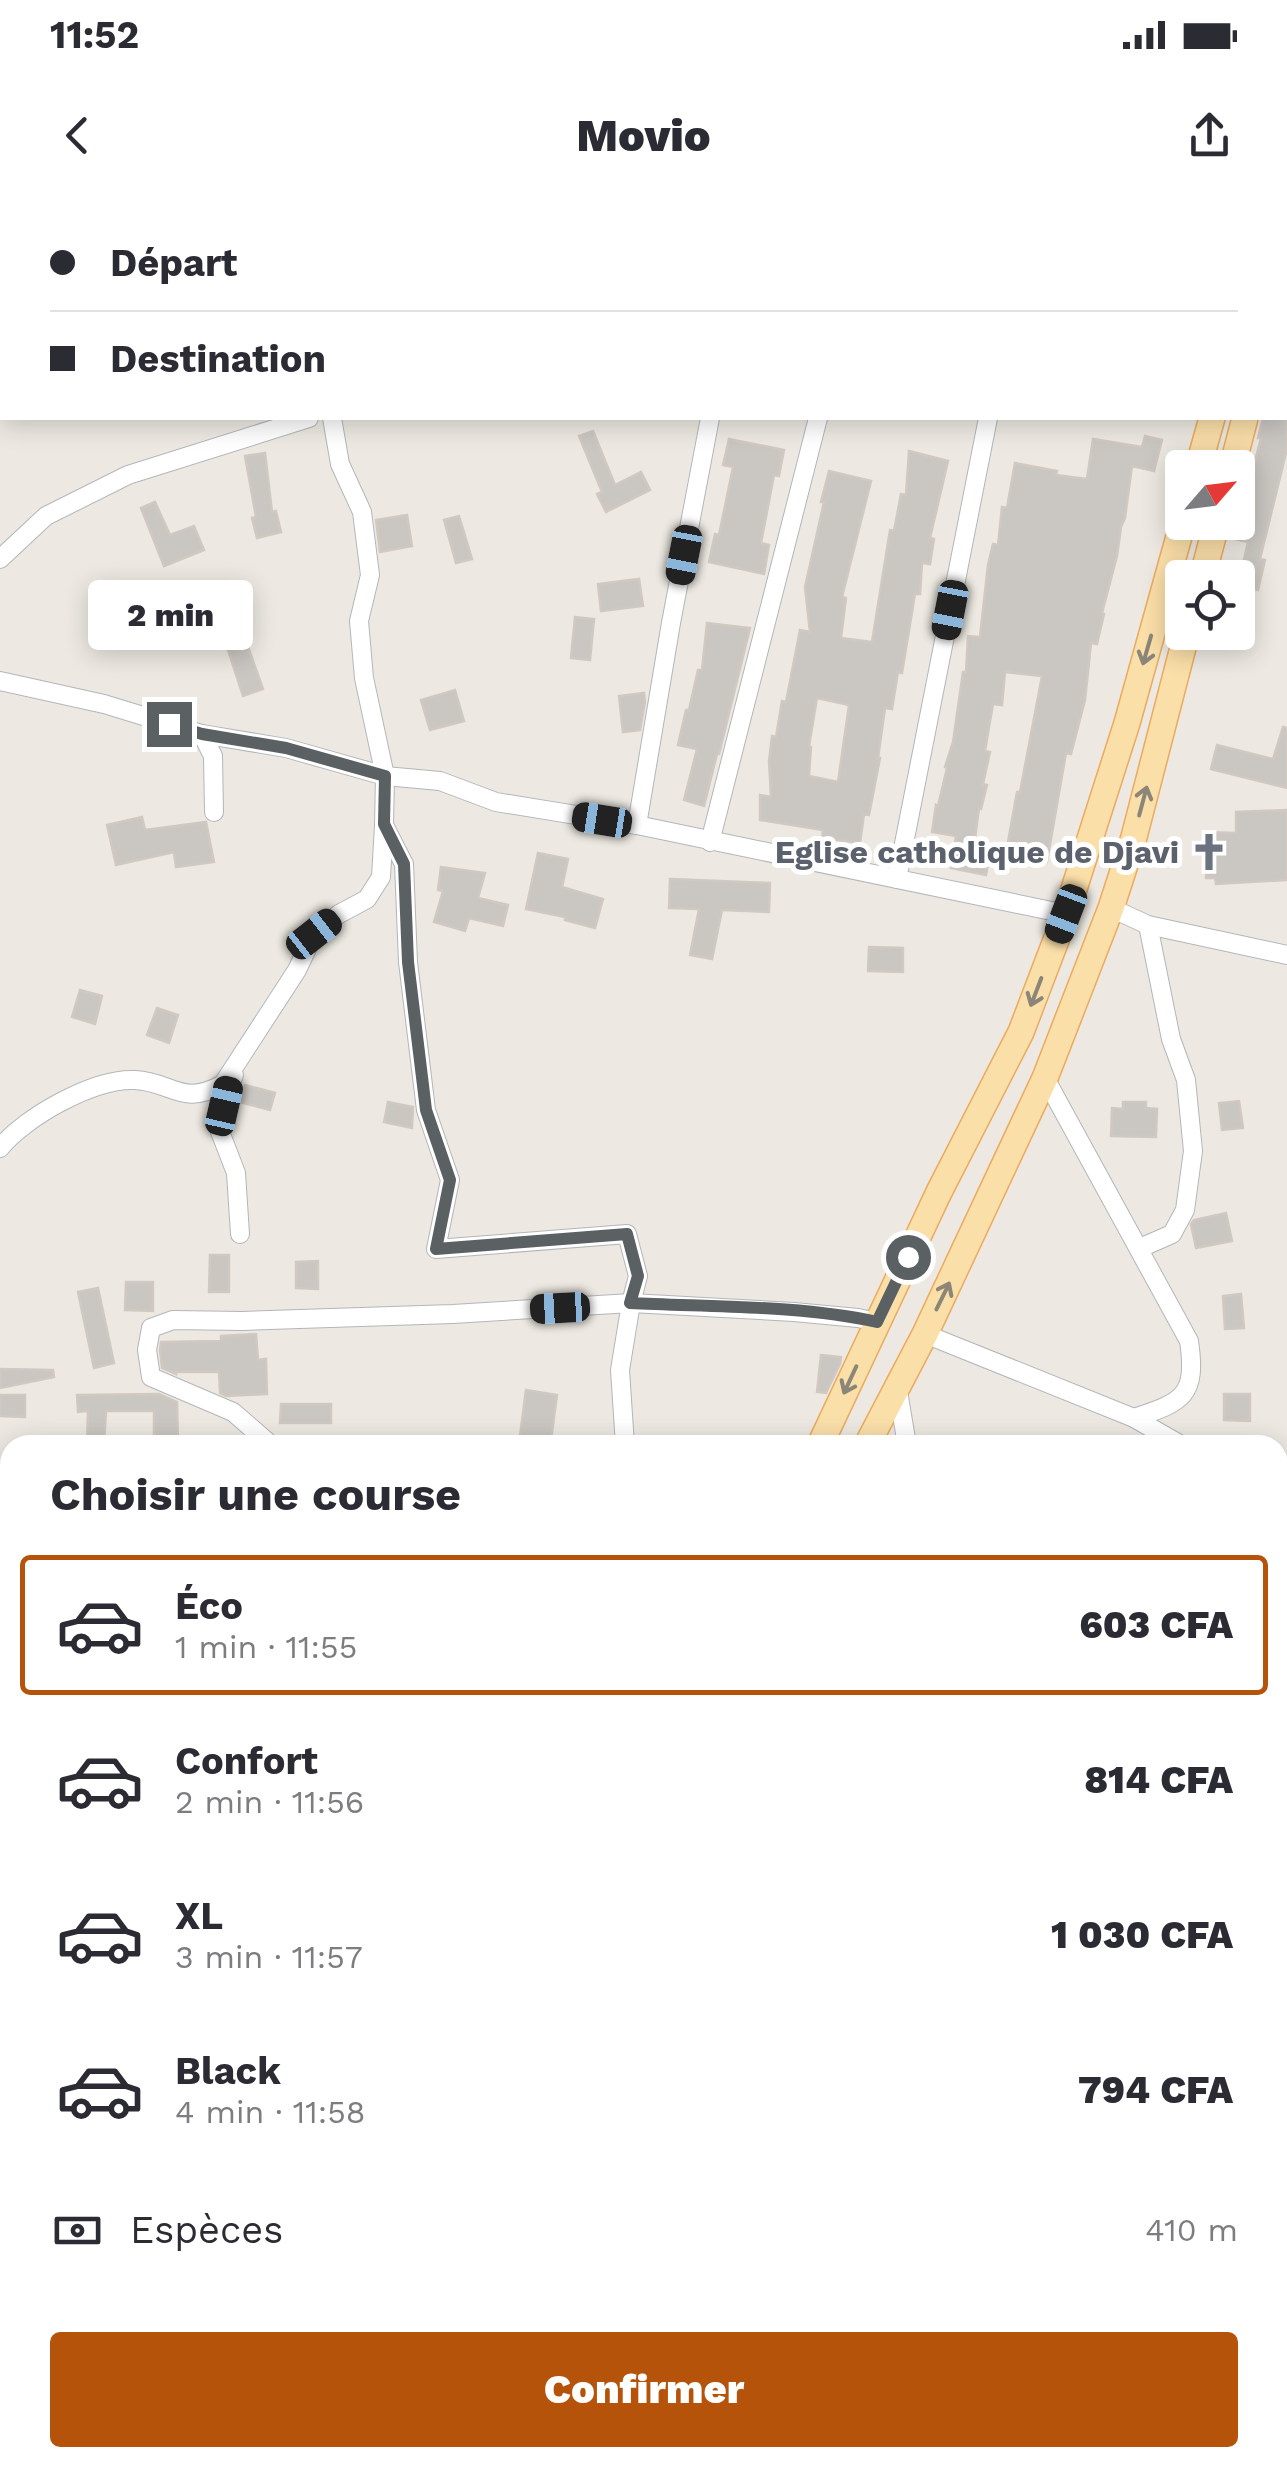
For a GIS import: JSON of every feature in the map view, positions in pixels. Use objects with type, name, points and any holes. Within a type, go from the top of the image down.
[{"type":"main road","points":[[1203,450],[1211,420]]},
{"type":"main road","points":[[1237,450],[1244,420]]},
{"type":"main road","points":[[825,1435],[939,1192],[1020,1032],[1066,914],[1127,723],[1177,540]]},
{"type":"main road","points":[[872,1435],[1046,1078],[1112,908],[1182,650]]},
{"type":"street","points":[[0,559],[46,516],[128,476],[303,420]]},
{"type":"street","points":[[0,1148],[47,1109],[89,1088],[134,1080],[192,1095],[223,1084],[296,970],[314,934],[367,899],[382,877],[385,776],[364,678],[359,622],[370,575],[362,512],[340,464],[332,420]]},
{"type":"street","points":[[636,826],[710,420]]},
{"type":"street","points":[[710,842],[817,420]]},
{"type":"street","points":[[897,879],[988,420]]},
{"type":"street","points":[[0,680],[104,704],[202,734],[286,748],[385,776],[440,781],[496,802],[636,826],[1066,914]]},
{"type":"street","points":[[202,734],[213,756],[214,812]]},
{"type":"street","points":[[384,824],[404,864],[408,962],[426,1110],[450,1180],[436,1249],[627,1234],[638,1276],[620,1370],[624,1435]]},
{"type":"street","points":[[1112,908],[1148,925],[1287,955]]},
{"type":"street","points":[[1140,1248],[1172,1234],[1185,1210],[1192,1152],[1186,1080],[1172,1039],[1148,925]]},
{"type":"street","points":[[240,1234],[236,1173],[219,1129],[230,1084],[257,1030]]},
{"type":"street","points":[[1046,1078],[1188,1341],[1193,1370],[1186,1390],[1167,1407],[1134,1418]]},
{"type":"street","points":[[259,1435],[233,1412],[151,1376],[147,1350],[150,1328],[172,1320],[453,1314],[630,1303],[794,1312],[877,1322]]},
{"type":"street","points":[[924,1334],[1134,1418],[1164,1435]]},
{"type":"street","points":[[897,1384],[906,1435]]},
{"type":"building","points":[[1262,420],[1287,420],[1287,449],[1260,559],[1265,560],[1258,590],[1255,560],[1244,560],[1248,542],[1239,540],[1255,540],[1255,461]]},
{"type":"building","points":[[593,431],[615,485],[641,472],[650,490],[606,512],[579,436]]},
{"type":"building","points":[[1145,436],[1162,440],[1154,471],[1132,466],[1104,614],[1097,644],[1091,643],[1085,700],[1071,754],[1066,753],[1047,862],[1006,853],[1042,676],[1005,672],[1002,705],[993,704],[985,751],[990,752],[983,784],[987,785],[979,808],[974,846],[991,849],[986,875],[951,868],[956,836],[932,832],[936,805],[953,742],[966,672],[968,636],[980,637],[988,565],[993,544],[998,545],[1002,507],[1007,508],[1015,463],[1087,479],[1093,439],[1142,447]]},
{"type":"building","points":[[729,439],[784,450],[779,476],[774,475],[761,543],[769,545],[764,574],[709,562],[715,534],[719,535],[733,467],[723,465]]},
{"type":"building","points":[[909,451],[948,461],[930,538],[934,539],[930,564],[922,563],[920,594],[915,594],[902,673],[898,672],[892,709],[885,708],[880,758],[860,843],[822,838],[823,830],[760,820],[760,795],[771,797],[772,736],[776,737],[782,701],[786,702],[800,630],[810,632],[805,587],[829,471],[871,481],[842,597],[846,598],[841,638],[872,642],[890,530],[894,531],[901,494],[906,495]],"holes":[[[817,698],[849,705],[838,782],[809,776],[809,746]]]},
{"type":"building","points":[[265,453],[272,512],[276,511],[281,532],[257,538],[245,456]]},
{"type":"building","points":[[155,502],[170,535],[194,526],[204,550],[164,566],[141,508]]},
{"type":"building","points":[[407,515],[412,546],[380,552],[376,520]]},
{"type":"building","points":[[459,516],[472,559],[456,563],[444,520]]},
{"type":"building","points":[[639,579],[643,606],[601,611],[598,584]]},
{"type":"building","points":[[575,617],[594,619],[590,660],[571,658]]},
{"type":"building","points":[[707,623],[750,628],[704,806],[684,800],[697,749],[678,745],[698,670],[702,670]]},
{"type":"building","points":[[247,644],[263,689],[243,696],[228,650]]},
{"type":"building","points":[[455,690],[464,721],[430,730],[421,700]]},
{"type":"building","points":[[644,693],[640,730],[623,732],[619,696]]},
{"type":"building","points":[[1283,727],[1287,728],[1287,788],[1211,769],[1217,745],[1273,759]]},
{"type":"building","points":[[1287,810],[1287,880],[1216,884],[1215,878],[1206,878],[1207,832],[1236,833],[1236,812]]},
{"type":"building","points":[[142,817],[145,830],[206,822],[214,862],[176,867],[174,852],[116,865],[107,825]]},
{"type":"building","points":[[538,853],[568,859],[562,887],[603,899],[595,928],[526,909]]},
{"type":"building","points":[[441,867],[485,873],[478,898],[508,905],[503,926],[469,918],[465,931],[434,922],[443,891],[438,890]]},
{"type":"building","points":[[670,879],[770,883],[769,912],[722,910],[712,959],[690,955],[699,909],[669,908]]},
{"type":"building","points":[[869,947],[903,948],[903,972],[868,971]]},
{"type":"building","points":[[80,990],[102,996],[95,1024],[72,1017]]},
{"type":"building","points":[[157,1008],[178,1015],[169,1043],[147,1035]]},
{"type":"building","points":[[245,1085],[275,1093],[270,1110],[240,1102]]},
{"type":"building","points":[[1239,1101],[1243,1128],[1222,1130],[1219,1103]]},
{"type":"building","points":[[388,1102],[413,1107],[412,1128],[384,1122]]},
{"type":"building","points":[[1123,1102],[1146,1102],[1146,1108],[1157,1109],[1156,1137],[1111,1136],[1112,1108],[1123,1109]]},
{"type":"building","points":[[1226,1213],[1232,1241],[1196,1248],[1191,1224],[1194,1220]]},
{"type":"building","points":[[210,1255],[229,1255],[229,1292],[209,1292]]},
{"type":"building","points":[[318,1261],[318,1289],[296,1288],[296,1262]]},
{"type":"building","points":[[126,1282],[153,1282],[153,1311],[125,1310]]},
{"type":"building","points":[[98,1288],[114,1363],[94,1368],[78,1292]]},
{"type":"building","points":[[1241,1294],[1244,1328],[1225,1329],[1223,1296]]},
{"type":"building","points":[[256,1334],[258,1360],[266,1359],[267,1394],[226,1396],[220,1393],[219,1372],[176,1374],[162,1368],[161,1342],[221,1341],[221,1336]]},
{"type":"building","points":[[821,1355],[841,1357],[826,1393],[817,1392]]},
{"type":"building","points":[[0,1369],[53,1370],[54,1377],[0,1388]]},
{"type":"building","points":[[526,1390],[557,1395],[552,1435],[520,1435]]},
{"type":"building","points":[[159,1394],[177,1402],[178,1435],[154,1435],[154,1411],[106,1411],[105,1435],[87,1435],[88,1411],[78,1412],[77,1395]]},
{"type":"building","points":[[1224,1394],[1250,1394],[1250,1421],[1224,1420]]},
{"type":"building","points":[[0,1395],[25,1395],[25,1417],[0,1416]]},
{"type":"building","points":[[281,1404],[331,1404],[331,1423],[280,1423]]},
{"type":"place","name":"Eglise catholique de Djavi","points":[[1209,852]]},
{"type":"route","points":[[169,724],[202,734],[286,748],[385,776],[384,824],[404,864],[408,962],[426,1110],[450,1180],[436,1249],[627,1234],[638,1276],[630,1303],[794,1312],[877,1322],[908,1257]]}]
